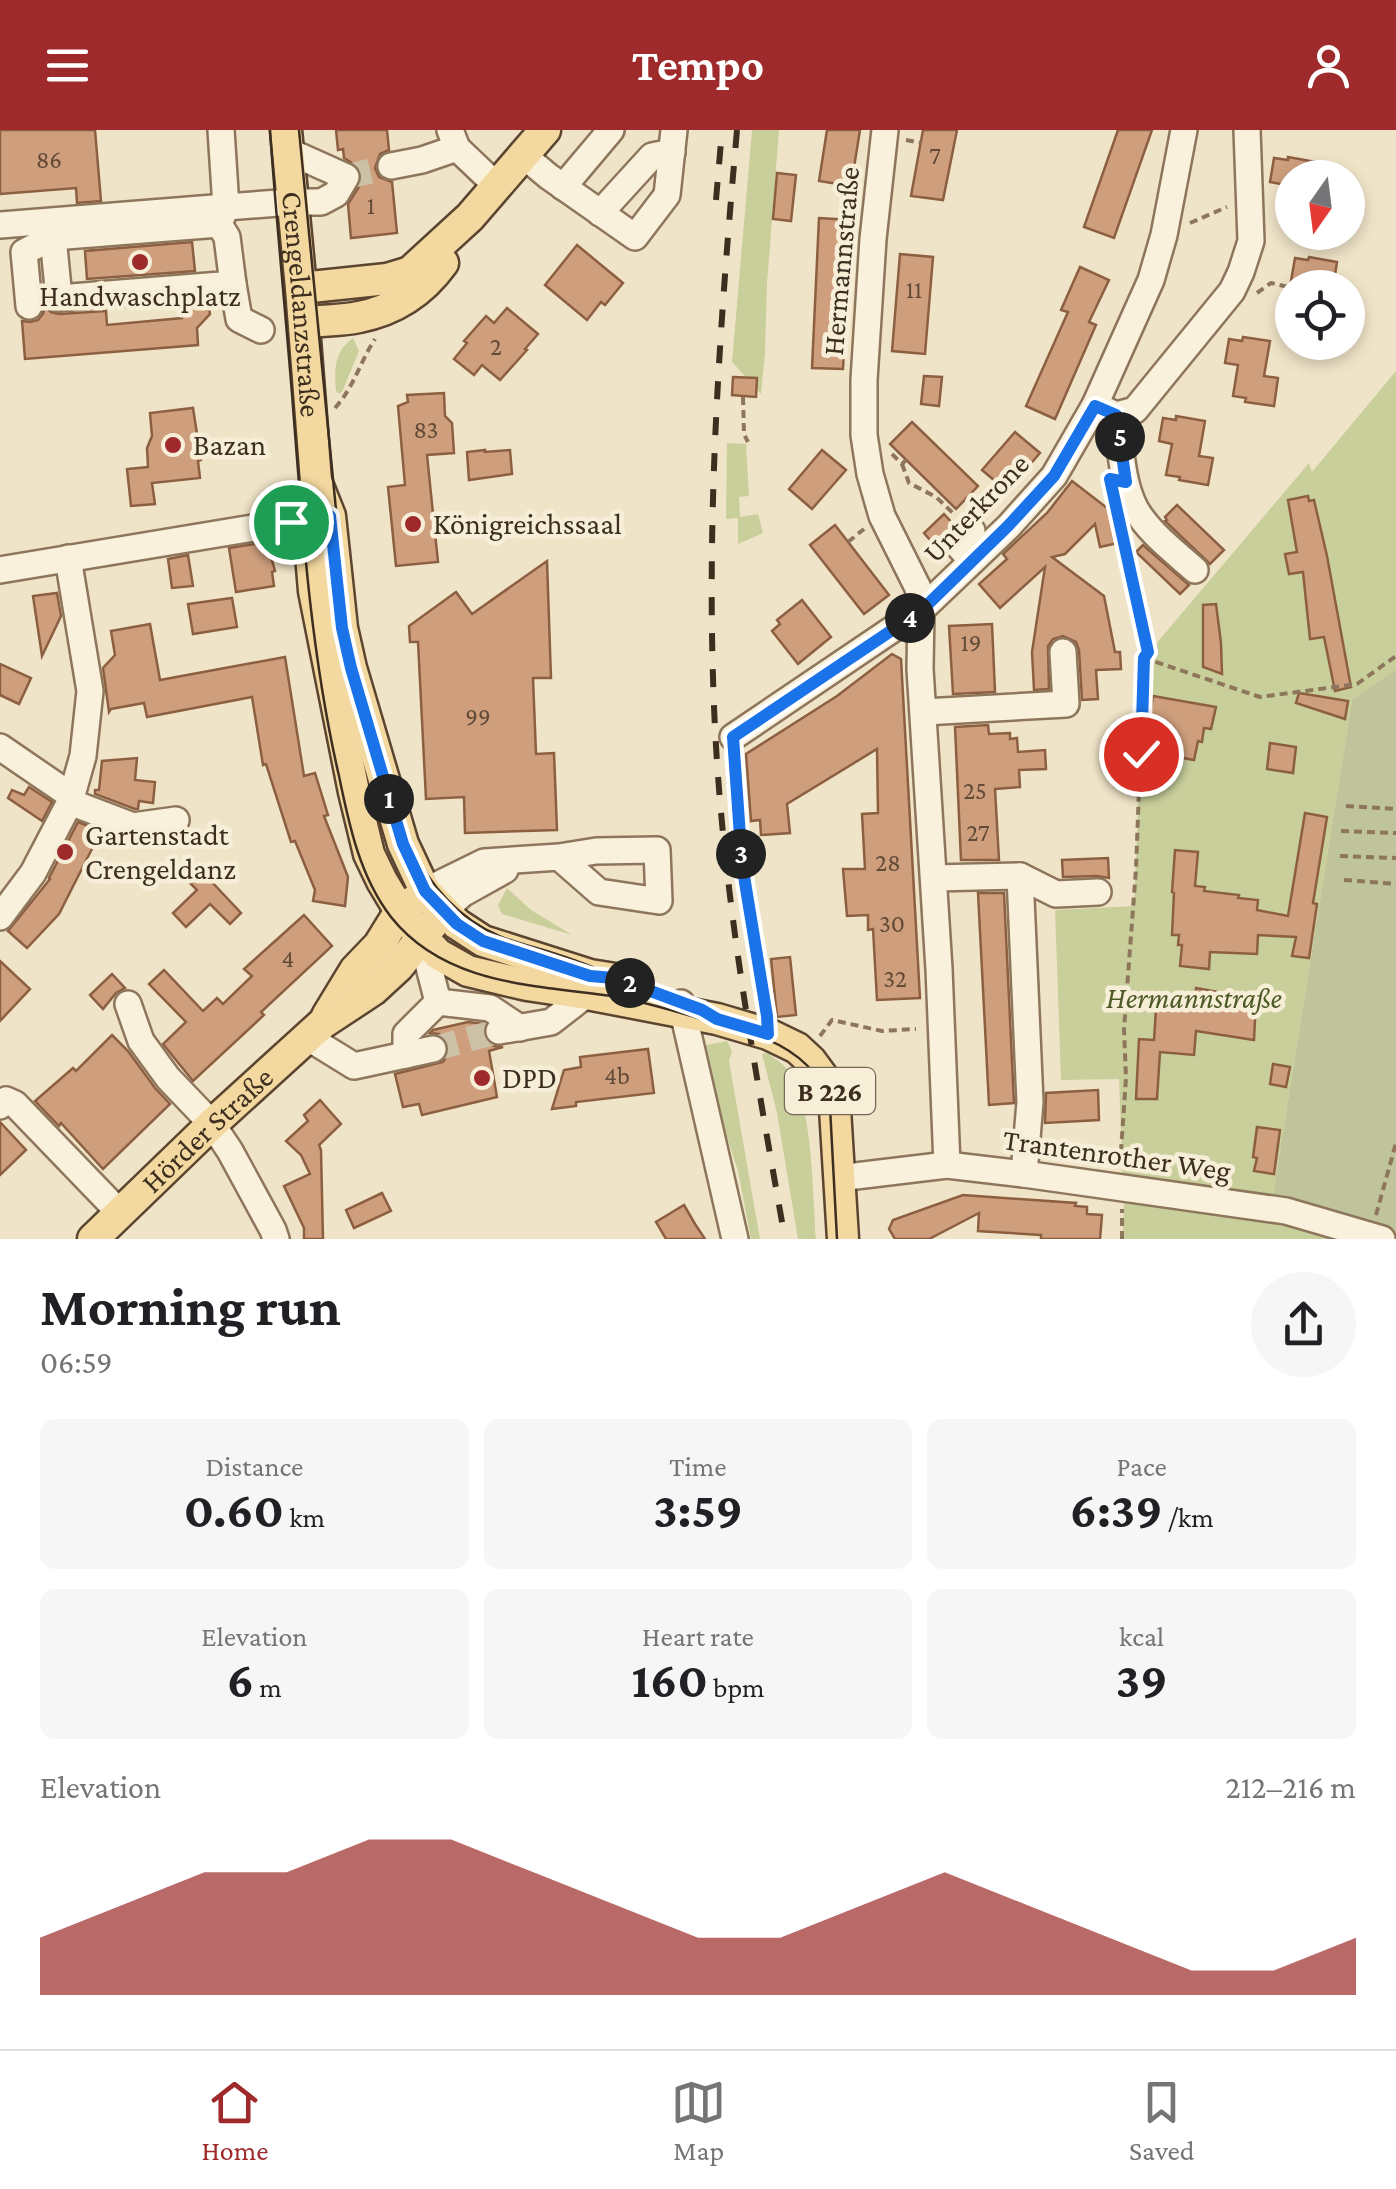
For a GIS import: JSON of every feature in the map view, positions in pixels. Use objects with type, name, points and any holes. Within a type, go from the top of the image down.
[{"type":"main road","points":[[301,288],[387,279],[410,272],[470,218],[545,130]]},
{"type":"main road","name":"Crengeldanzstraße","points":[[287,140],[319,517],[314,590],[403,844],[434,902]]},
{"type":"main road","points":[[304,323],[357,318],[413,296],[434,277],[470,218]]},
{"type":"main road","name":"Crengeldanzstraße","points":[[340,671],[369,854],[400,911],[421,936]]},
{"type":"main road","name":"Hörder Straße","points":[[315,1030],[400,911],[434,902]]},
{"type":"main road","name":"Hörder Straße","points":[[93,1239],[315,1030],[373,990],[398,967],[421,936],[434,902]]},
{"type":"main road","name":"B 226","points":[[434,902],[483,941],[588,984]]},
{"type":"main road","name":"B 226","points":[[421,936],[438,954],[468,971],[527,986],[588,984],[614,978],[682,1008],[702,1010],[797,1048],[817,1068],[835,1109],[843,1239]]},
{"type":"street","points":[[221,130],[223,215],[239,319],[261,330]]},
{"type":"street","points":[[563,187],[611,130]]},
{"type":"street","name":"Hermannstraße","points":[[886,130],[873,239],[864,434],[882,516],[918,588],[922,610],[920,669],[947,1165]]},
{"type":"street","name":"Unterkrone","points":[[733,737],[922,610],[963,547],[1054,476],[1106,410],[1164,236],[1184,130]]},
{"type":"street","name":"Unterkrone","points":[[1106,410],[1135,410],[1232,291],[1242,272],[1251,240],[1247,130]]},
{"type":"street","points":[[391,166],[422,160],[454,139],[497,186]]},
{"type":"street","points":[[28,306],[24,252],[53,237],[292,202],[321,202],[336,194],[346,178],[287,140]]},
{"type":"street","points":[[523,155],[634,237],[668,194],[673,141]]},
{"type":"street","points":[[600,213],[652,156],[673,141]]},
{"type":"street","points":[[0,224],[223,215]]},
{"type":"street","points":[[53,237],[59,298],[233,284]]},
{"type":"street","points":[[1106,410],[1136,508],[1151,529],[1195,570]]},
{"type":"street","points":[[0,570],[319,517]]},
{"type":"street","points":[[0,917],[32,873],[71,800],[83,756],[90,691],[68,558]]},
{"type":"street","points":[[924,712],[1066,704],[1063,652]]},
{"type":"street","points":[[0,748],[71,800],[133,826],[176,820]]},
{"type":"street","points":[[434,902],[462,894],[530,858],[559,857]]},
{"type":"street","points":[[1020,876],[1030,1102],[1024,1174]]},
{"type":"street","points":[[934,878],[1020,876],[1056,894],[1098,892]]},
{"type":"street","points":[[421,936],[438,1002]]},
{"type":"street","points":[[438,1002],[490,1008],[510,1030],[551,1022],[588,984]]},
{"type":"street","points":[[406,1055],[406,1034],[438,1002]]},
{"type":"street","points":[[128,1004],[141,1041],[168,1078],[212,1124],[276,1239]]},
{"type":"street","points":[[682,1008],[735,1239]]},
{"type":"street","points":[[315,1030],[354,1066],[433,1048]]},
{"type":"street","points":[[0,1106],[6,1100],[15,1104],[120,1212]]},
{"type":"street","name":"Trantenrother Weg","points":[[840,1178],[947,1165],[1286,1212],[1377,1238]]},
{"type":"path","points":[[1184,226],[1218,210]]},
{"type":"path","points":[[1232,291],[1254,294],[1275,284]]},
{"type":"path","points":[[311,433],[349,392],[366,353],[398,305]]},
{"type":"path","points":[[743,397],[744,434],[748,442]]},
{"type":"path","points":[[902,464],[909,483],[938,495],[963,547]]},
{"type":"path","points":[[1118,518],[1148,652],[1144,658],[1136,869],[1124,1029],[1122,1239]]},
{"type":"path","points":[[1144,658],[1260,697],[1357,684],[1396,656]]},
{"type":"path","points":[[733,737],[742,864],[768,1034]]},
{"type":"path","points":[[1346,806],[1396,809]]},
{"type":"path","points":[[1341,831],[1396,833]]},
{"type":"path","points":[[1340,856],[1396,858]]},
{"type":"path","points":[[1344,880],[1396,884]]},
{"type":"path","points":[[817,1040],[832,1020],[882,1031],[921,1029]]},
{"type":"path","points":[[1377,1238],[1396,1143]]},
{"type":"green space","points":[[752,130],[779,130],[761,394],[732,362]]},
{"type":"green space","points":[[353,338],[359,351],[339,394],[335,383],[337,362],[342,349]]},
{"type":"green space","name":"Hermannstraße","points":[[1396,371],[1396,669],[1352,700],[1272,1201],[1123,1183],[1119,1079],[1061,1080],[1055,910],[1134,906],[1144,658],[1309,463],[1312,472]]},
{"type":"green space","points":[[727,443],[746,444],[749,496],[739,497],[740,517],[758,514],[763,533],[738,544],[738,518],[726,519]]},
{"type":"green space","points":[[1396,669],[1396,1235],[1272,1201],[1352,700]]},
{"type":"green space","points":[[507,888],[531,910],[572,935],[502,914],[498,905]]},
{"type":"green space","points":[[727,1041],[732,1051],[729,1061],[760,1239],[751,1239],[738,1171],[700,1054],[701,1046]]},
{"type":"green space","points":[[767,1053],[791,1074],[804,1108],[816,1239],[798,1239],[777,1113],[762,1054]]},
{"type":"green space","points":[[1124,1194],[1279,1217],[1352,1239],[1123,1239]]},
{"type":"building","points":[[0,130],[95,130],[101,201],[77,203],[76,188],[0,194]]},
{"type":"building","points":[[336,130],[387,130],[389,150],[380,154],[375,168],[379,177],[392,182],[397,233],[351,238],[348,204],[362,176],[359,167],[344,158],[343,149],[338,150]]},
{"type":"building","points":[[827,130],[860,130],[851,186],[819,181]]},
{"type":"building","points":[[923,130],[957,130],[943,200],[911,196]]},
{"type":"building","points":[[1118,130],[1152,130],[1114,238],[1084,227]]},
{"type":"building","points":[[1274,158],[1288,160],[1275,160],[1275,183],[1270,182]]},
{"type":"building","points":[[777,173],[796,175],[791,221],[773,219]]},
{"type":"building","points":[[819,218],[850,220],[843,369],[812,368]]},
{"type":"building","name":"Handwaschplatz","points":[[192,242],[195,271],[87,279],[85,251]]},
{"type":"building","points":[[577,245],[623,283],[587,320],[545,285]]},
{"type":"building","points":[[900,254],[933,257],[925,354],[892,351]]},
{"type":"building","points":[[1309,257],[1337,262],[1336,270],[1293,270],[1295,258]]},
{"type":"building","points":[[1080,267],[1109,280],[1089,322],[1096,325],[1055,419],[1026,406],[1068,312],[1061,310]]},
{"type":"building","points":[[208,302],[210,314],[197,328],[198,345],[25,359],[22,321],[38,320],[45,306],[59,314],[106,311],[107,325],[182,318],[181,304]]},
{"type":"building","points":[[507,308],[538,334],[500,380],[482,365],[474,375],[454,359],[486,316],[494,323]]},
{"type":"building","points":[[1243,337],[1270,341],[1264,376],[1278,378],[1274,406],[1233,396],[1238,365],[1225,363],[1229,339],[1242,341]]},
{"type":"building","points":[[924,376],[942,377],[939,406],[921,404]]},
{"type":"building","points":[[733,377],[757,378],[756,397],[732,395]]},
{"type":"building","points":[[444,393],[454,453],[427,455],[438,562],[396,566],[388,487],[405,485],[398,406],[408,402],[407,395]]},
{"type":"building","name":"Bazan","points":[[193,408],[200,478],[152,483],[155,504],[131,506],[127,469],[148,467],[150,413]]},
{"type":"building","points":[[1176,416],[1205,421],[1199,456],[1213,458],[1208,485],[1166,475],[1172,444],[1159,441],[1163,418],[1176,420]]},
{"type":"building","points":[[912,422],[978,486],[956,509],[890,444]]},
{"type":"building","points":[[1015,432],[1040,453],[1007,491],[982,470]]},
{"type":"building","points":[[510,450],[512,474],[469,480],[467,452]]},
{"type":"building","points":[[822,450],[846,470],[812,509],[789,489]]},
{"type":"building","points":[[1072,481],[1111,511],[1118,543],[1100,547],[1095,524],[1065,554],[1052,557],[1104,596],[1121,669],[1096,670],[1098,699],[1082,700],[1079,650],[1076,642],[1063,636],[1053,639],[1048,646],[1049,689],[1034,690],[1032,652],[1045,567],[1000,608],[979,584],[1007,559],[1003,554],[1047,513]]},
{"type":"building","points":[[1308,496],[1309,501],[1314,500],[1327,556],[1351,687],[1335,691],[1324,637],[1310,639],[1303,572],[1289,574],[1285,554],[1297,552],[1288,500]]},
{"type":"building","points":[[1177,505],[1224,550],[1210,564],[1165,521]]},
{"type":"building","points":[[944,514],[954,525],[936,547],[924,533]]},
{"type":"building","points":[[835,525],[889,595],[864,614],[810,545]]},
{"type":"building","points":[[267,542],[275,571],[274,586],[236,592],[229,548]]},
{"type":"building","points":[[1143,545],[1189,585],[1180,594],[1136,552]]},
{"type":"building","points":[[188,555],[193,586],[172,588],[168,559]]},
{"type":"building","points":[[547,561],[551,678],[533,678],[536,754],[554,753],[557,830],[465,833],[464,797],[426,799],[418,642],[410,642],[409,626],[456,592],[472,614]]},
{"type":"building","points":[[57,593],[61,616],[42,656],[33,596]]},
{"type":"building","points":[[232,598],[237,627],[193,634],[188,604]]},
{"type":"building","points":[[802,600],[831,637],[798,664],[772,631],[780,624],[777,620]]},
{"type":"building","points":[[1216,604],[1222,674],[1203,667],[1203,605]]},
{"type":"building","points":[[150,624],[160,680],[285,657],[304,776],[315,773],[328,815],[324,816],[348,877],[345,906],[313,901],[315,890],[295,841],[291,842],[266,764],[263,765],[252,697],[147,717],[144,703],[109,712],[103,668],[115,655],[111,631]]},
{"type":"building","points":[[992,624],[995,692],[953,694],[949,626]]},
{"type":"building","points":[[892,654],[901,659],[920,998],[877,1000],[873,929],[868,930],[868,915],[847,916],[843,869],[865,869],[862,814],[878,813],[877,749],[787,804],[790,833],[761,835],[760,820],[751,821],[746,754],[837,696]]},
{"type":"building","points":[[0,664],[31,678],[19,704],[0,695]]},
{"type":"building","points":[[1299,693],[1348,701],[1345,719],[1296,703]]},
{"type":"building","points":[[1153,696],[1216,707],[1211,729],[1204,728],[1194,760],[1161,754],[1165,729],[1148,727]]},
{"type":"building","points":[[988,725],[989,734],[1010,733],[1010,739],[1017,738],[1018,752],[1045,750],[1046,769],[1019,770],[1020,787],[995,789],[999,860],[961,860],[955,727]]},
{"type":"building","points":[[1270,743],[1296,747],[1293,773],[1267,769]]},
{"type":"building","points":[[137,758],[135,780],[155,782],[153,803],[139,801],[135,809],[95,794],[99,790],[102,761]]},
{"type":"building","points":[[29,787],[52,802],[42,821],[8,798],[12,790],[24,795]]},
{"type":"building","points":[[1305,813],[1327,817],[1309,958],[1292,956],[1296,937],[1258,935],[1257,954],[1210,952],[1209,969],[1180,966],[1182,945],[1178,945],[1179,935],[1172,935],[1175,850],[1198,852],[1195,886],[1258,900],[1257,910],[1288,916]]},
{"type":"building","points":[[78,822],[101,831],[59,914],[27,948],[8,931],[50,879]]},
{"type":"building","points":[[1108,858],[1109,878],[1063,877],[1062,860]]},
{"type":"building","points":[[194,863],[241,913],[230,924],[210,904],[186,927],[173,913],[197,890],[182,875]]},
{"type":"building","points":[[978,893],[1004,893],[1014,1103],[989,1105]]},
{"type":"building","points":[[304,915],[332,946],[193,1081],[163,1044],[186,1022],[149,984],[164,970],[203,1011],[217,998],[223,1004],[252,976],[244,969]]},
{"type":"building","points":[[790,957],[796,1015],[777,1017],[771,959]]},
{"type":"building","points":[[0,961],[30,989],[0,1021]]},
{"type":"building","points":[[112,974],[125,988],[103,1009],[90,995]]},
{"type":"building","points":[[1196,988],[1256,999],[1254,1040],[1196,1031],[1194,1055],[1160,1052],[1157,1099],[1136,1099],[1139,1039],[1154,1040],[1156,1009],[1194,1011]]},
{"type":"building","points":[[468,1022],[485,1024],[486,1041],[503,1047],[489,1051],[497,1097],[422,1115],[419,1104],[403,1107],[395,1074],[443,1062],[449,1045],[439,1034],[430,1033]]},
{"type":"building","points":[[112,1035],[170,1104],[103,1169],[35,1101],[73,1068],[76,1071]]},
{"type":"building","points":[[648,1049],[654,1093],[576,1102],[576,1106],[552,1109],[564,1070],[581,1067],[580,1057]]},
{"type":"building","points":[[1273,1064],[1290,1067],[1286,1087],[1270,1084]]},
{"type":"building","points":[[1098,1090],[1099,1120],[1045,1123],[1046,1093]]},
{"type":"building","points":[[320,1100],[341,1124],[319,1145],[323,1239],[304,1239],[304,1228],[284,1186],[310,1174],[301,1155],[286,1141],[308,1121],[304,1115]]},
{"type":"building","points":[[0,1122],[26,1150],[0,1175]]},
{"type":"building","points":[[1257,1127],[1280,1130],[1274,1174],[1254,1171]]},
{"type":"building","points":[[382,1193],[391,1211],[354,1228],[346,1210]]},
{"type":"building","points":[[963,1195],[1076,1203],[1075,1206],[1087,1207],[1087,1214],[1102,1215],[1100,1239],[1041,1239],[1041,1235],[978,1231],[979,1213],[929,1239],[895,1239],[889,1229],[893,1220]]},
{"type":"building","points":[[684,1205],[705,1239],[666,1239],[656,1222]]},
{"type":"tunnel","points":[[346,177],[391,166]]},
{"type":"tunnel","points":[[433,1049],[499,1031]]},
{"type":"tram line","points":[[270,130],[314,634],[347,813],[371,885],[391,917],[413,939],[464,969],[522,984],[651,1005],[755,1035],[798,1058],[817,1077],[830,1107],[837,1239]]},
{"type":"tram line","points":[[299,130],[348,633],[413,848],[447,900],[485,929],[661,996]]},
{"type":"railway","points":[[716,200],[722,130]]},
{"type":"railway","points":[[737,130],[716,418],[714,706],[731,907],[785,1239]]},
{"type":"place","name":"Handwaschplatz","points":[[140,262]]},
{"type":"place","name":"Bazan","points":[[173,445]]},
{"type":"place","name":"Königreichssaal","points":[[413,524]]},
{"type":"place","name":"Gartenstadt Crengeldanz","points":[[65,852]]},
{"type":"place","name":"DPD","points":[[482,1078]]},
{"type":"route","points":[[291,522],[330,516],[342,628],[351,668],[403,844],[425,891],[443,912],[470,934],[500,948],[590,976],[614,978],[717,1019],[768,1034],[742,864],[733,737],[922,610],[1054,476],[1095,406],[1116,415],[1126,482],[1110,479],[1148,652],[1144,658],[1141,754]]}]
